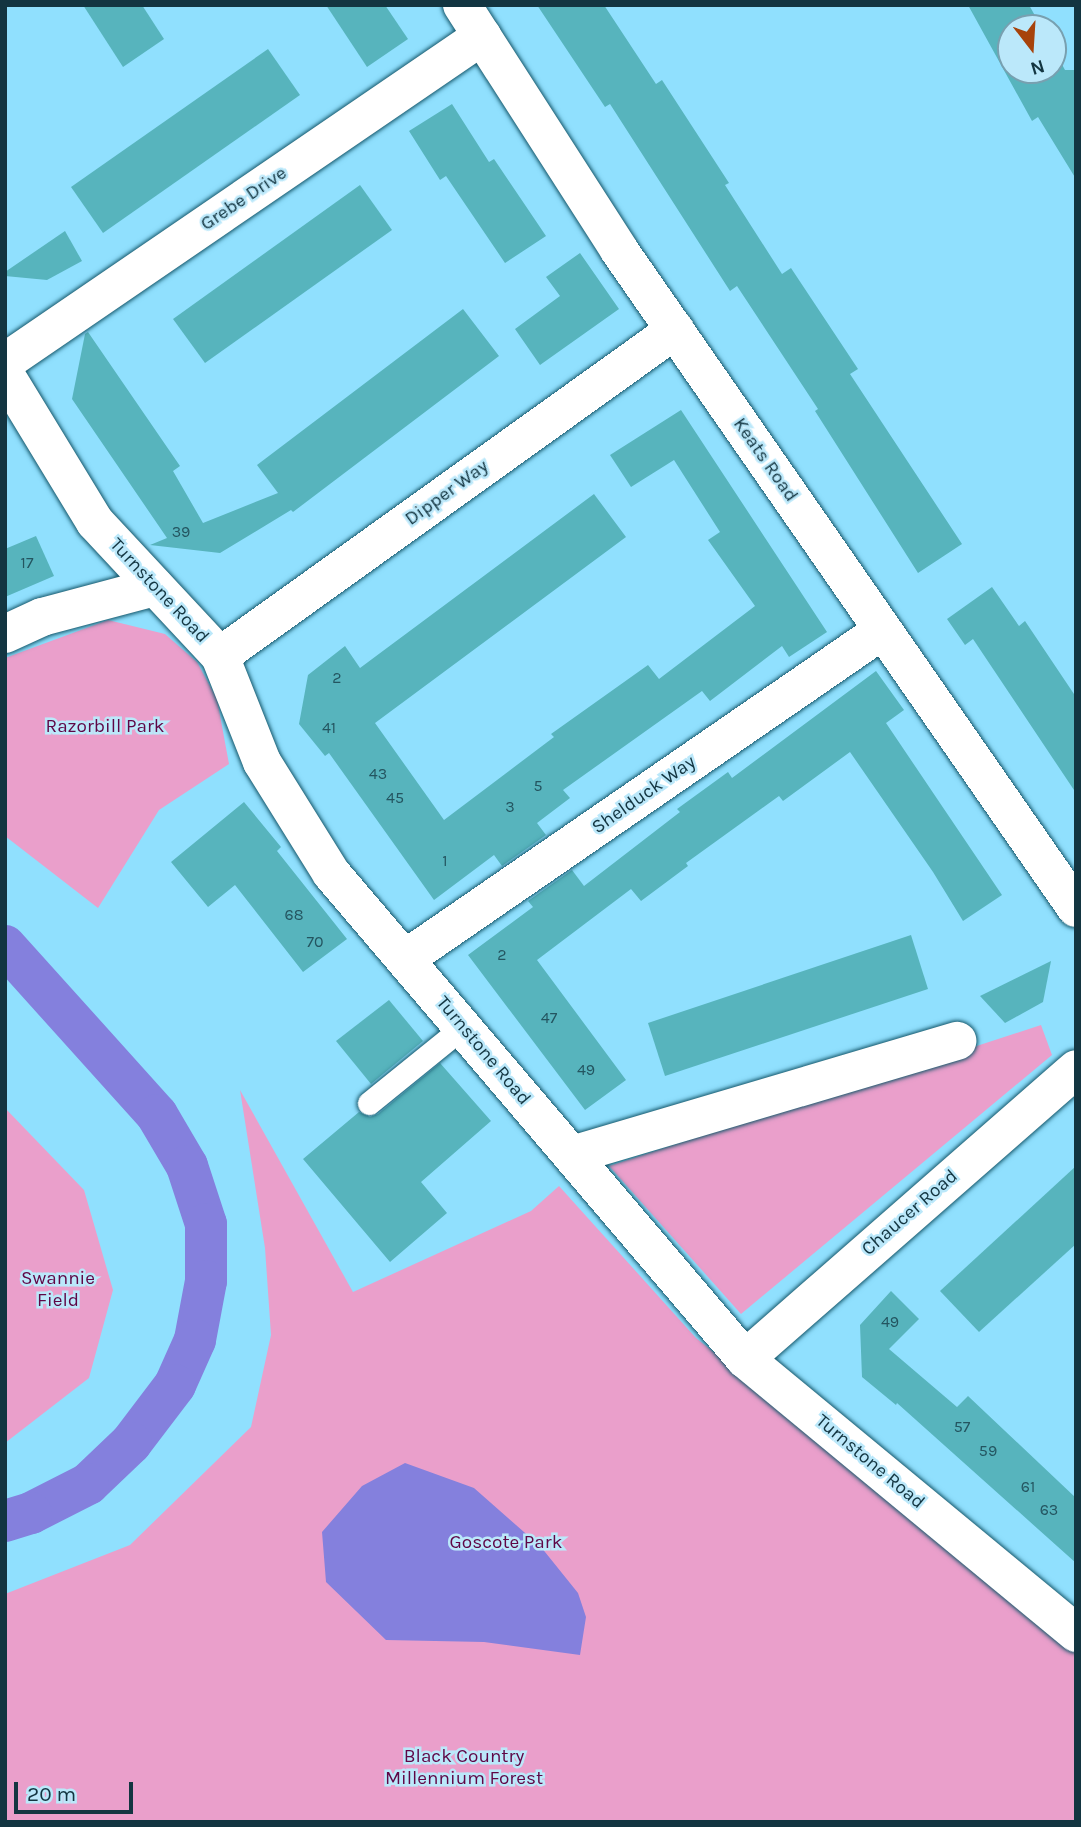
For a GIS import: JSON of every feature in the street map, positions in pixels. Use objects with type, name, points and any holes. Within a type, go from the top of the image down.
[{"type":"street","name":"Keats Road","points":[[472,21],[675,330],[1076,908]]},
{"type":"street","name":"Grebe Drive","points":[[5,362],[472,21]]},
{"type":"street","name":"Dipper Way","points":[[220,656],[675,330]]},
{"type":"street","name":"Turnstone Road","points":[[5,374],[95,522],[220,656],[262,762],[331,873],[745,1359],[1076,1633]]},
{"type":"street","points":[[5,634],[42,617],[155,587]]},
{"type":"street","name":"Shelduck Way","points":[[405,959],[883,630]]},
{"type":"street","points":[[572,1155],[957,1041]]},
{"type":"street","name":"Chaucer Road","points":[[745,1359],[1076,1069]]},
{"type":"lane","points":[[369,1103],[463,1027]]},
{"type":"green space","name":"Razorbill Park","points":[[108,620],[165,634],[197,662],[217,699],[229,764],[159,810],[98,908],[5,836],[5,658]]},
{"type":"green space","points":[[1041,1025],[1052,1055],[741,1314],[609,1166]]},
{"type":"green space","name":"Goscote Park","points":[[240,1090],[353,1292],[531,1211],[559,1186],[696,1338],[1076,1640],[1076,1822],[5,1822],[5,1594],[130,1545],[251,1427],[271,1335],[265,1248]]},
{"type":"green space","name":"Swannie Field","points":[[5,1108],[84,1190],[113,1290],[89,1378],[5,1443]]},
{"type":"shaded area","points":[[405,1463],[474,1488],[541,1547],[578,1593],[586,1617],[580,1655],[484,1642],[386,1640],[326,1582],[322,1532],[362,1486]]},
{"type":"building","points":[[83,5],[142,5],[164,39],[123,67]]},
{"type":"building","points":[[326,5],[385,5],[408,39],[367,67]]},
{"type":"building","points":[[537,5],[604,5],[656,84],[662,80],[729,183],[725,185],[782,274],[791,268],[858,369],[850,374],[962,544],[918,573],[815,411],[818,409],[737,286],[730,291],[610,104],[605,107]]},
{"type":"building","points":[[968,5],[1029,5],[1034,14],[997,14],[997,58]]},
{"type":"building","points":[[268,49],[300,95],[103,233],[71,187]]},
{"type":"building","points":[[1067,70],[1076,70],[1076,179],[1038,117],[1032,121],[1012,84],[1067,84]]},
{"type":"building","points":[[452,104],[489,162],[494,159],[546,236],[505,263],[446,176],[440,180],[409,131]]},
{"type":"building","points":[[360,185],[392,230],[205,363],[173,319]]},
{"type":"building","points":[[65,231],[82,261],[47,280],[5,276],[5,272]]},
{"type":"building","points":[[580,253],[619,309],[540,365],[515,329],[560,296],[546,277]]},
{"type":"building","points":[[463,309],[499,356],[293,512],[291,510],[220,553],[150,545],[167,538],[72,399],[85,334],[88,332],[180,466],[173,471],[203,523],[278,493],[257,465]]},
{"type":"building","points":[[681,410],[827,632],[789,657],[782,646],[710,701],[702,691],[563,790],[570,798],[537,823],[546,835],[502,866],[494,855],[434,900],[329,753],[325,756],[299,724],[308,675],[345,646],[360,668],[594,494],[626,537],[375,723],[444,820],[554,737],[551,734],[648,665],[659,679],[755,606],[708,540],[720,532],[674,460],[631,487],[610,455]]},
{"type":"building","points":[[36,536],[54,576],[5,597],[5,549]]},
{"type":"building","points":[[992,587],[1019,626],[1025,621],[1076,697],[1076,793],[973,639],[965,645],[947,619]]},
{"type":"building","points":[[876,671],[904,710],[886,723],[1002,895],[963,921],[933,872],[850,752],[783,801],[779,796],[686,863],[688,866],[641,901],[631,889],[537,960],[626,1080],[585,1110],[468,955],[533,907],[528,901],[572,870],[584,886],[680,812],[677,809],[728,772],[732,778]]},
{"type":"building","points":[[244,802],[281,847],[277,851],[347,939],[303,972],[235,885],[208,907],[171,862]]},
{"type":"building","points":[[911,935],[928,989],[665,1076],[648,1023]]},
{"type":"building","points":[[1051,961],[1043,1002],[1005,1023],[980,996]]},
{"type":"building","points":[[389,1000],[423,1041],[371,1084],[336,1041]]},
{"type":"building","points":[[440,1063],[491,1121],[421,1182],[447,1213],[390,1262],[303,1159],[359,1112],[370,1117],[378,1114]]},
{"type":"building","points":[[1076,1166],[1076,1244],[979,1332],[940,1291]]},
{"type":"building","points":[[891,1291],[919,1319],[889,1349],[957,1407],[968,1396],[1076,1498],[1076,1563],[897,1403],[896,1405],[862,1377],[860,1325]]},
{"type":"waterway","points":[[5,946],[157,1115],[187,1166],[206,1224],[206,1281],[195,1340],[175,1385],[131,1443],[88,1484],[31,1513],[5,1521]]},
{"type":"park label","name":"Black Country Millennium Forest","points":[[464,1768]]}]
